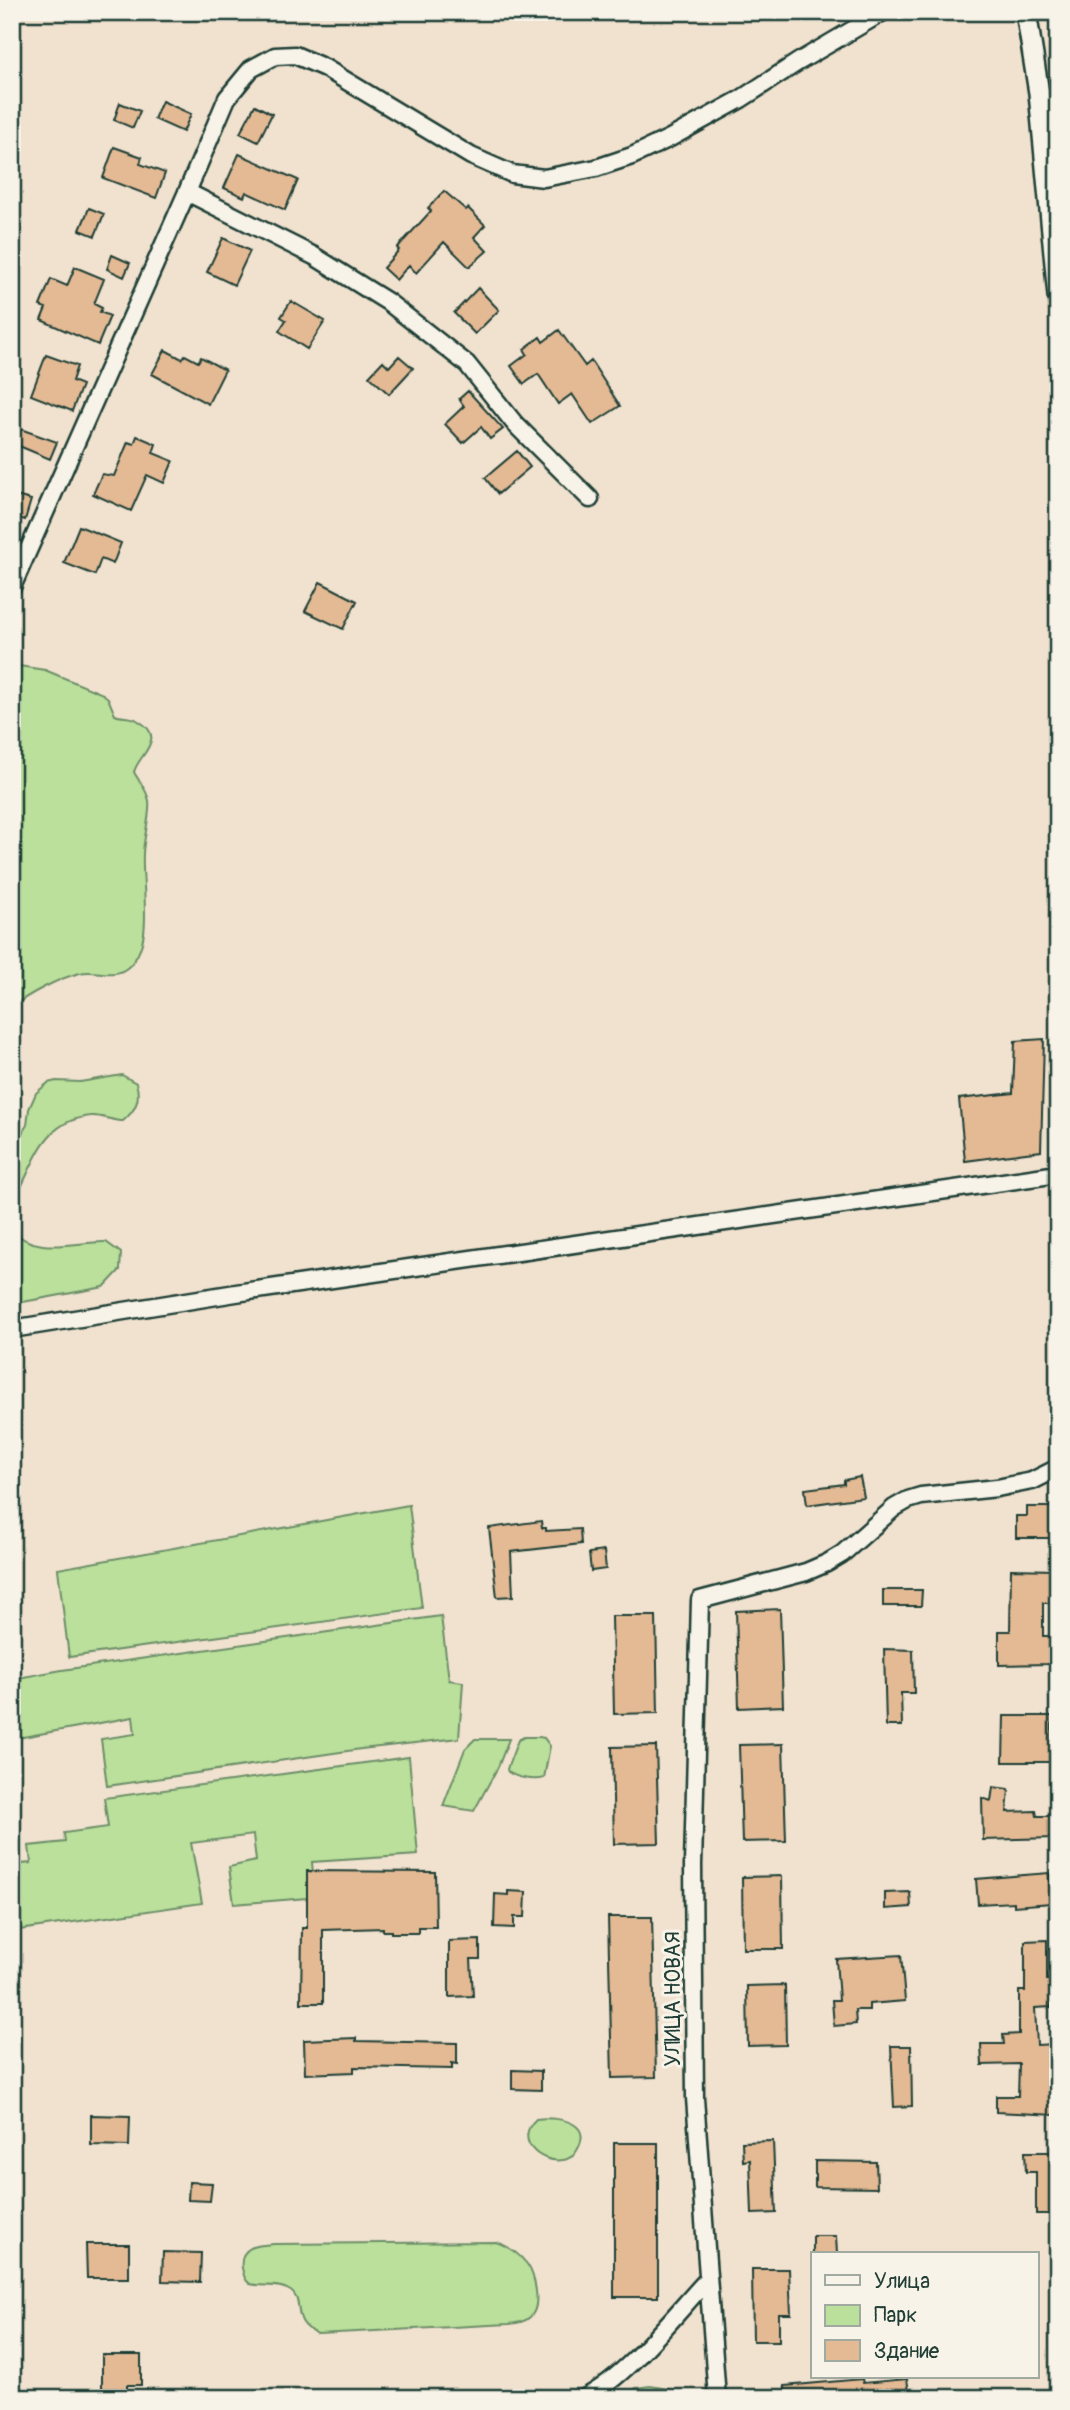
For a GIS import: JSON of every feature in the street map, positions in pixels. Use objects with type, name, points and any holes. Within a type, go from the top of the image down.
[{"type":"street","points":[[12,587],[227,98],[251,69],[275,56],[295,55],[325,68],[471,156],[512,174],[544,178],[596,168],[632,156],[670,138],[741,99],[883,12]]},
{"type":"street","points":[[1026,12],[1040,93],[1058,296]]},
{"type":"street","points":[[187,192],[314,256],[388,302],[467,364],[515,424],[590,499]]},
{"type":"street","points":[[12,1329],[250,1291],[1058,1174]]},
{"type":"street","name":"УЛИЦА НОВАЯ","points":[[717,2398],[695,2098],[694,1865],[700,1600],[813,1570],[842,1554],[894,1507],[908,1500],[1032,1481],[1058,1468]]},
{"type":"street","points":[[584,2398],[599,2390],[634,2359],[708,2279]]},
{"type":"green space","points":[[19,666],[45,670],[103,694],[108,698],[115,715],[137,720],[151,733],[151,740],[134,772],[149,801],[143,854],[144,931],[136,958],[127,968],[116,973],[86,972],[63,979],[12,1007],[12,668]]},
{"type":"green space","points":[[122,1075],[136,1083],[138,1099],[131,1113],[123,1121],[91,1116],[60,1127],[49,1136],[41,1148],[12,1204],[12,1149],[27,1125],[29,1109],[36,1093],[48,1083],[56,1081],[80,1082]]},
{"type":"green space","points":[[12,1229],[21,1238],[44,1245],[106,1242],[121,1253],[120,1270],[104,1287],[12,1304]]},
{"type":"green space","points":[[409,1505],[422,1608],[69,1657],[58,1569]]},
{"type":"green space","points":[[441,1616],[449,1680],[463,1682],[459,1738],[361,1749],[107,1786],[101,1739],[135,1734],[133,1717],[12,1739],[12,1679]]},
{"type":"green space","points":[[524,1737],[544,1738],[550,1746],[544,1778],[526,1778],[508,1772],[518,1740]]},
{"type":"green space","points":[[475,1739],[509,1739],[498,1767],[474,1811],[443,1806],[465,1749]]},
{"type":"green space","points":[[409,1757],[418,1855],[312,1862],[314,1884],[307,1898],[234,1904],[229,1867],[256,1861],[253,1835],[191,1843],[202,1903],[12,1931],[12,1865],[31,1863],[29,1846],[65,1842],[64,1833],[108,1827],[104,1798]]},
{"type":"green space","points":[[536,2119],[565,2121],[579,2129],[582,2136],[580,2145],[573,2156],[554,2160],[532,2149],[527,2135]]},
{"type":"green space","points":[[496,2242],[520,2257],[533,2276],[536,2306],[530,2317],[523,2321],[509,2324],[318,2334],[303,2323],[297,2300],[289,2290],[250,2284],[245,2279],[242,2268],[246,2251],[268,2244]]},
{"type":"green space","points":[[650,2386],[668,2389],[684,2398],[624,2398],[636,2388]]},
{"type":"building","points":[[162,101],[191,114],[183,132],[154,119]]},
{"type":"building","points":[[120,103],[140,111],[133,128],[114,120]]},
{"type":"building","points":[[255,105],[272,114],[258,142],[240,133]]},
{"type":"building","points":[[114,147],[142,157],[140,164],[165,173],[156,198],[103,178]]},
{"type":"building","points":[[239,154],[298,180],[285,210],[246,192],[244,197],[224,188]]},
{"type":"building","points":[[444,191],[466,210],[468,208],[485,225],[474,237],[487,251],[469,267],[444,242],[416,273],[409,265],[396,280],[383,268],[399,250],[397,248],[431,211],[428,208]]},
{"type":"building","points":[[89,208],[104,214],[95,236],[80,230]]},
{"type":"building","points":[[223,238],[250,251],[234,285],[207,272]]},
{"type":"building","points":[[112,255],[130,263],[124,277],[107,269]]},
{"type":"building","points":[[75,267],[104,279],[94,304],[102,308],[100,312],[110,316],[98,345],[41,320],[46,308],[40,306],[51,279],[67,286]]},
{"type":"building","points":[[478,288],[499,310],[475,334],[454,313]]},
{"type":"building","points":[[291,301],[325,321],[307,349],[279,331],[286,320],[281,317]]},
{"type":"building","points":[[559,330],[585,366],[591,361],[620,406],[592,424],[572,394],[558,404],[538,374],[524,384],[511,366],[527,354],[524,349],[540,337],[543,342]]},
{"type":"building","points":[[165,350],[182,359],[185,355],[198,362],[201,357],[225,370],[208,404],[152,374]]},
{"type":"building","points":[[46,355],[77,366],[72,381],[82,385],[72,411],[31,395]]},
{"type":"building","points":[[399,356],[413,368],[389,394],[369,376],[383,361],[389,367]]},
{"type":"building","points":[[468,391],[503,429],[490,439],[481,427],[463,443],[445,424],[464,406],[459,399]]},
{"type":"building","points":[[12,426],[57,442],[50,459],[12,443]]},
{"type":"building","points":[[137,436],[156,444],[153,453],[173,461],[164,483],[147,475],[131,511],[93,494],[102,474],[114,476],[128,442],[134,444]]},
{"type":"building","points":[[517,451],[530,467],[498,494],[485,478]]},
{"type":"building","points":[[12,495],[31,500],[25,520],[12,516]]},
{"type":"building","points":[[79,526],[121,543],[113,564],[101,559],[95,575],[64,563]]},
{"type":"building","points":[[320,582],[357,601],[343,629],[305,611]]},
{"type":"building","points":[[1044,1039],[1041,1151],[965,1161],[959,1099],[1013,1093],[1015,1041]]},
{"type":"building","points":[[860,1477],[864,1497],[807,1505],[805,1489],[844,1484],[844,1480]]},
{"type":"building","points":[[1027,1507],[1056,1507],[1056,1538],[1016,1538],[1016,1516],[1027,1516]]},
{"type":"building","points":[[541,1521],[542,1528],[546,1528],[546,1531],[580,1529],[581,1544],[511,1552],[513,1596],[497,1597],[489,1528]]},
{"type":"building","points":[[604,1551],[606,1569],[591,1571],[589,1553]]},
{"type":"building","points":[[1011,1569],[1055,1570],[1054,1603],[1043,1603],[1043,1636],[1050,1636],[1050,1664],[999,1665],[999,1631],[1010,1631]]},
{"type":"building","points":[[883,1590],[922,1590],[921,1606],[883,1606]]},
{"type":"building","points":[[780,1609],[783,1706],[739,1708],[736,1611]]},
{"type":"building","points":[[612,1616],[656,1616],[658,1713],[614,1714]]},
{"type":"building","points":[[884,1649],[913,1650],[914,1693],[901,1693],[902,1726],[886,1726]]},
{"type":"building","points":[[1004,1716],[1052,1716],[1051,1762],[1003,1762]]},
{"type":"building","points":[[783,1744],[786,1841],[742,1842],[739,1745]]},
{"type":"building","points":[[656,1746],[659,1843],[614,1844],[612,1747]]},
{"type":"building","points":[[993,1787],[1009,1789],[1007,1812],[1036,1811],[1037,1816],[1053,1816],[1054,1838],[983,1840],[982,1798],[991,1801]]},
{"type":"building","points":[[307,1871],[435,1872],[436,1927],[418,1927],[418,1933],[391,1933],[383,1931],[383,1928],[323,1930],[323,2003],[301,2003],[302,1928],[307,1928]]},
{"type":"building","points":[[1049,1873],[1051,1903],[1014,1906],[1014,1902],[978,1904],[976,1879]]},
{"type":"building","points":[[782,1876],[783,1949],[743,1949],[742,1877]]},
{"type":"building","points":[[508,1891],[526,1892],[525,1917],[514,1917],[514,1928],[494,1927],[495,1894],[508,1895]]},
{"type":"building","points":[[910,1892],[911,1907],[885,1909],[885,1893]]},
{"type":"building","points":[[608,1917],[652,1917],[656,2077],[612,2078]]},
{"type":"building","points":[[480,1940],[480,1959],[471,1959],[473,1996],[449,1997],[449,1941]]},
{"type":"building","points":[[1047,1940],[1047,1980],[1051,1979],[1051,2007],[1035,2008],[1037,2045],[1055,2044],[1055,2115],[996,2112],[996,2096],[1018,2096],[1019,2064],[982,2065],[981,2044],[1004,2044],[1003,2035],[1019,2034],[1019,1991],[1025,1991],[1025,1941]]},
{"type":"building","points":[[901,1955],[905,2001],[869,2004],[869,2010],[855,2010],[856,2024],[834,2026],[832,2000],[839,2000],[836,1959]]},
{"type":"building","points":[[785,1985],[786,2045],[748,2046],[747,1986]]},
{"type":"building","points":[[356,2038],[356,2041],[457,2043],[457,2064],[452,2063],[452,2069],[354,2067],[354,2072],[305,2074],[304,2040]]},
{"type":"building","points":[[891,2046],[911,2046],[912,2106],[894,2107]]},
{"type":"building","points":[[512,2070],[541,2071],[541,2090],[512,2089]]},
{"type":"building","points":[[91,2115],[130,2116],[129,2146],[91,2145]]},
{"type":"building","points":[[773,2141],[776,2213],[752,2214],[750,2160],[743,2161],[742,2142]]},
{"type":"building","points":[[614,2143],[658,2143],[658,2297],[614,2297]]},
{"type":"building","points":[[1025,2152],[1057,2152],[1058,2214],[1036,2214],[1036,2172],[1026,2172]]},
{"type":"building","points":[[815,2161],[876,2162],[877,2188],[815,2187]]},
{"type":"building","points":[[189,2182],[212,2183],[210,2201],[188,2200]]},
{"type":"building","points":[[813,2236],[836,2236],[837,2252],[813,2252]]},
{"type":"building","points":[[86,2244],[129,2244],[129,2278],[87,2278]]},
{"type":"building","points":[[163,2252],[201,2253],[200,2282],[162,2281]]},
{"type":"building","points":[[752,2269],[789,2269],[791,2314],[779,2314],[779,2341],[753,2341]]},
{"type":"building","points":[[102,2355],[141,2355],[141,2385],[127,2385],[127,2396],[102,2396]]},
{"type":"building","points":[[862,2379],[863,2383],[907,2379],[910,2398],[785,2398],[785,2386]]}]
